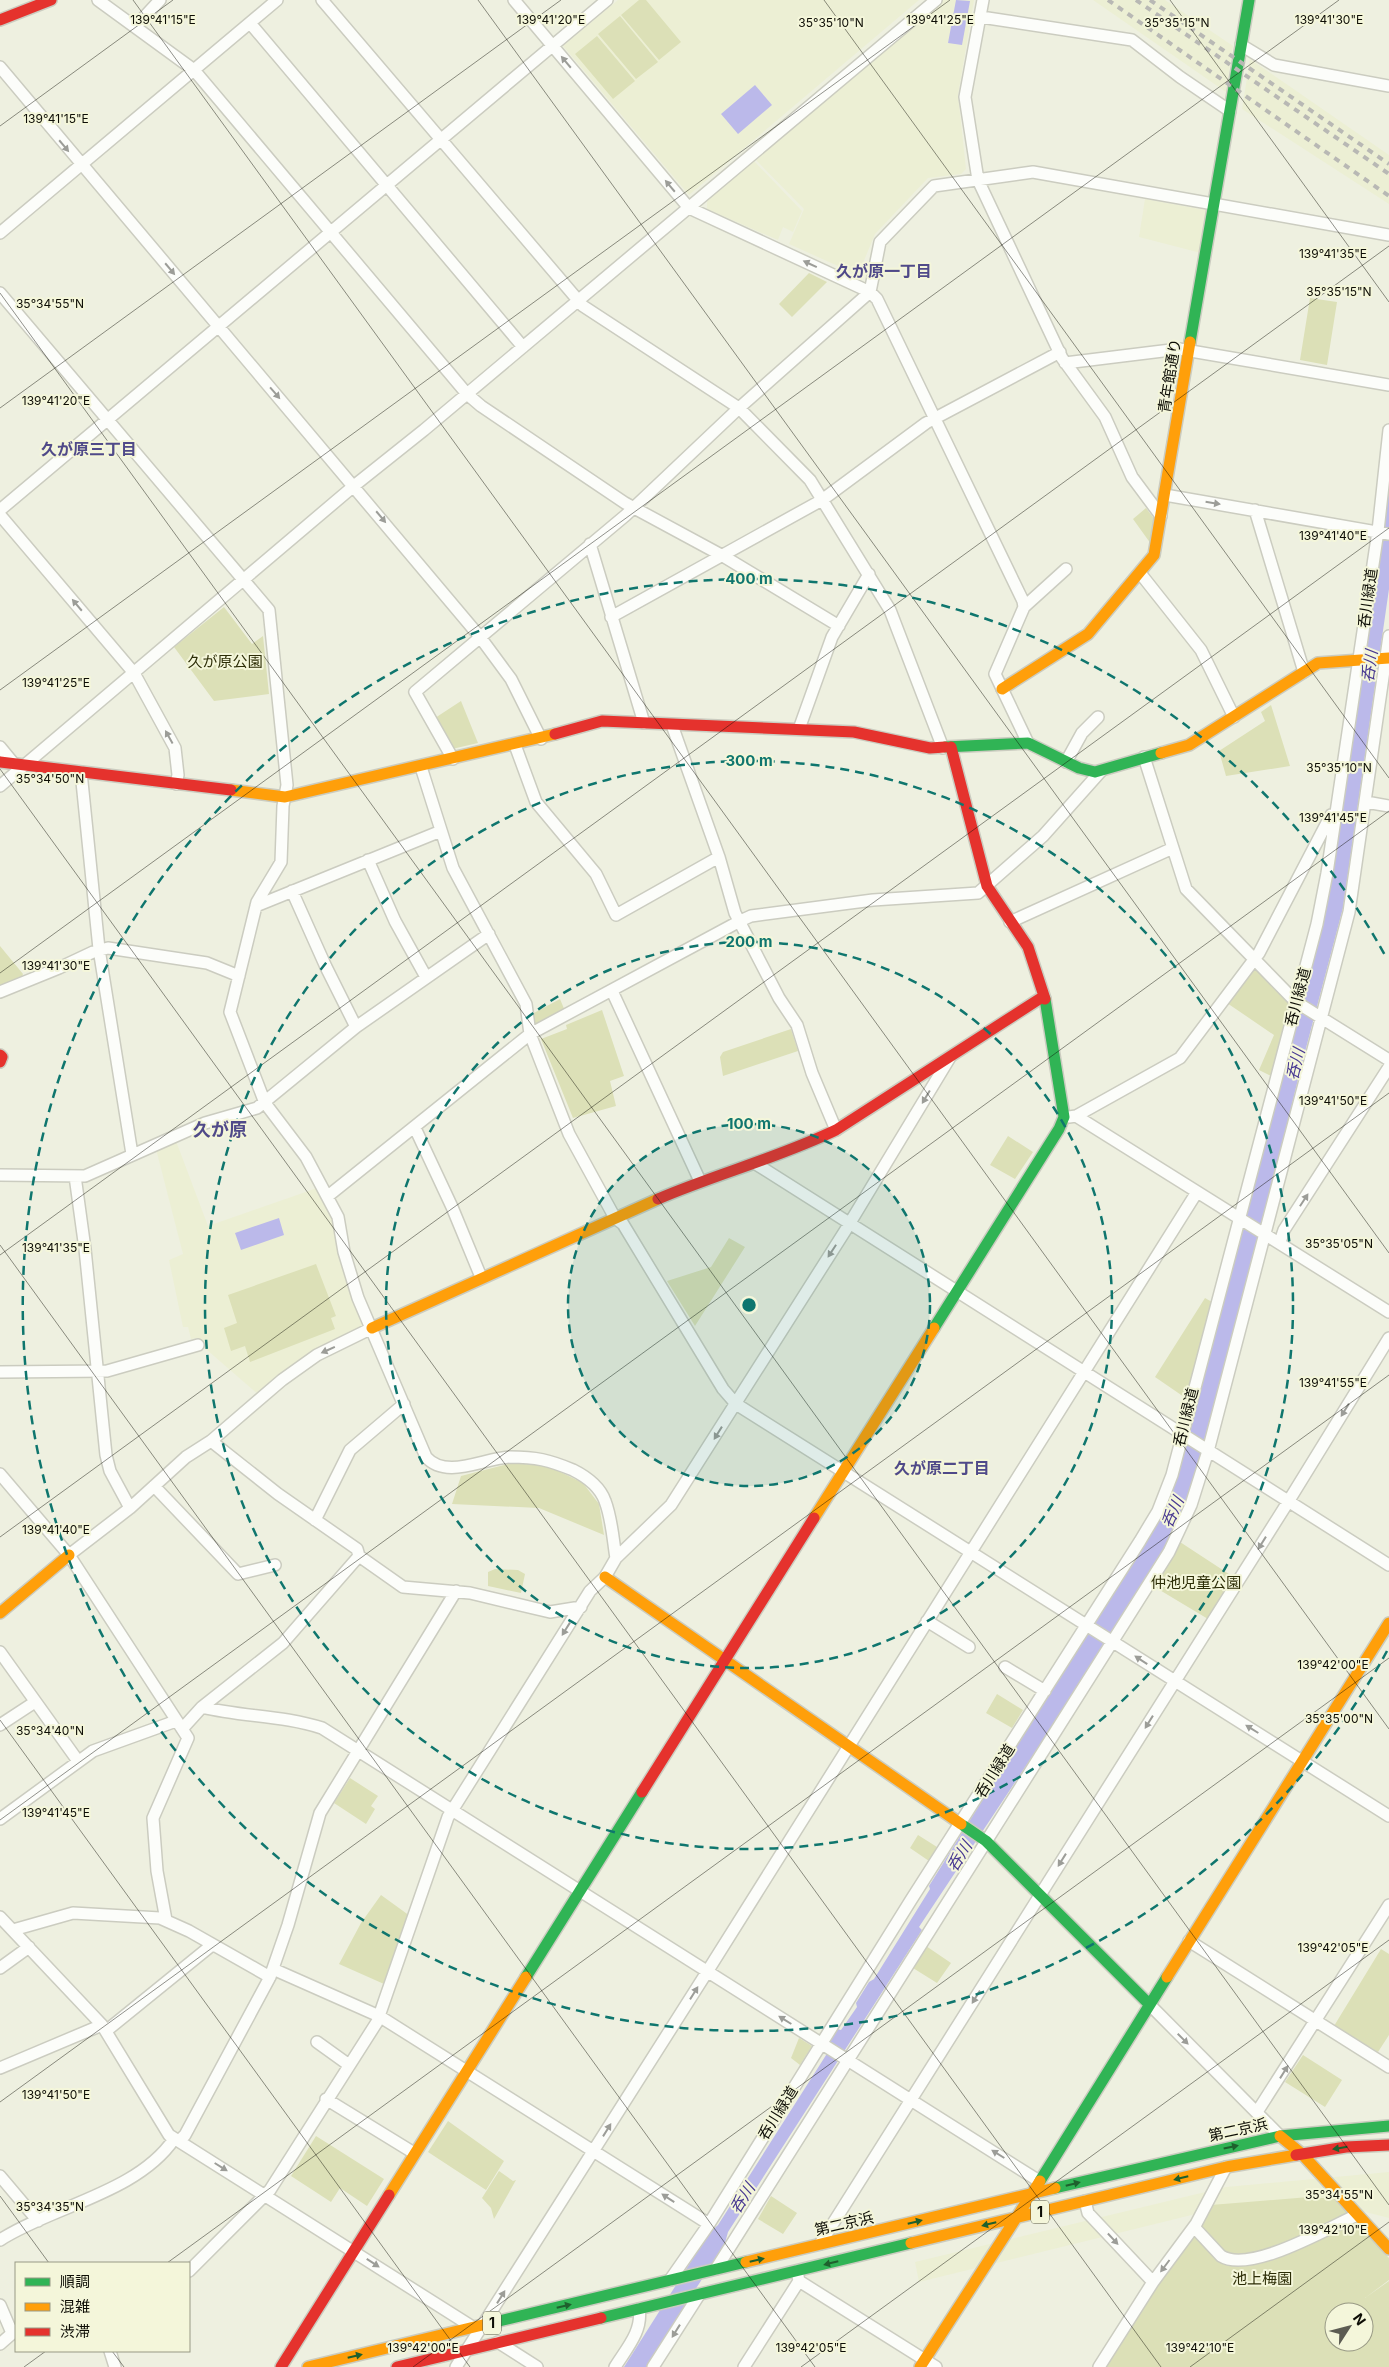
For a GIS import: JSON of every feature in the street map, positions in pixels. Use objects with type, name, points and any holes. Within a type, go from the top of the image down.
[{"type":"main road","points":[[0,20],[51,0]]},
{"type":"main road","name":"青年館通り","points":[[1002,689],[1085,636],[1154,555],[1249,0]]},
{"type":"main road","points":[[0,762],[285,797],[541,739],[602,721],[854,732],[918,747],[1028,743],[1089,771],[1101,771],[1189,745],[1318,663],[1385,659]]},
{"type":"main road","points":[[281,2367],[1059,1129],[1070,1116],[1060,1103],[1044,996],[1028,948],[987,886],[947,747]]},
{"type":"main road","points":[[372,1328],[481,1277],[700,1181],[802,1148],[836,1130],[1044,996]]},
{"type":"main road","points":[[0,1054],[2,1057],[0,1062]]},
{"type":"main road","points":[[0,1613],[69,1555]]},
{"type":"main road","points":[[605,1577],[984,1839],[1149,2004]]},
{"type":"main road","points":[[922,2363],[1016,2218],[1189,1941],[1298,1758],[1389,1623]]},
{"type":"main road","name":"第二京浜","points":[[308,2367],[479,2328],[674,2279],[1280,2136],[1389,2126]]},
{"type":"main road","points":[[1280,2136],[1302,2154],[1389,2249]]},
{"type":"main road","name":"1","points":[[397,2367],[696,2295],[798,2276],[1016,2218],[1226,2167],[1346,2147],[1389,2145]]},
{"type":"street","points":[[98,0],[194,70],[329,233],[467,394],[481,406],[632,507],[723,556],[839,626]]},
{"type":"street","points":[[136,26],[160,0]]},
{"type":"street","points":[[0,233],[276,0]]},
{"type":"street","points":[[322,0],[578,300],[739,408],[810,480],[890,610],[947,747]]},
{"type":"street","points":[[514,0],[689,208],[870,292],[878,299],[1023,601],[1024,607]]},
{"type":"street","points":[[0,510],[607,0]]},
{"type":"street","points":[[0,786],[20,765],[134,673],[354,485],[467,394],[936,0]]},
{"type":"street","points":[[983,0],[965,97],[978,180],[1065,363],[1105,417],[1132,477],[1161,516]]},
{"type":"street","points":[[981,16],[1132,40],[1180,78],[1230,111]]},
{"type":"street","points":[[250,23],[522,347]]},
{"type":"street","points":[[1241,46],[1274,66],[1389,86]]},
{"type":"street","points":[[0,67],[80,165],[354,485],[480,637],[511,679],[541,739]]},
{"type":"street","points":[[453,760],[415,692],[590,544],[870,292],[880,242],[934,186],[1033,172],[1389,235]]},
{"type":"street","points":[[0,293],[109,419],[269,610],[287,785],[281,862],[256,906],[230,1012],[265,1103],[302,1151],[338,1217],[344,1252],[358,1298],[426,1457],[435,1465],[451,1468],[509,1457],[548,1459],[590,1481],[605,1502],[616,1558]]},
{"type":"street","points":[[1065,363],[1179,348],[1389,384]]},
{"type":"street","points":[[611,616],[822,500],[926,423],[1060,352]]},
{"type":"street","name":"呑川緑道","points":[[674,2279],[963,1825],[1045,1691],[1088,1626],[1158,1511],[1172,1475],[1241,1219],[1317,924],[1327,874],[1336,806],[1382,532],[1389,430]]},
{"type":"street","points":[[1165,495],[1382,532]]},
{"type":"street","points":[[1255,510],[1304,672]]},
{"type":"street","points":[[0,515],[134,673],[175,748],[178,775],[176,784]]},
{"type":"street","points":[[590,544],[644,724]]},
{"type":"street","points":[[1028,743],[995,674],[1024,607],[1066,569]]},
{"type":"street","points":[[1140,573],[1201,650],[1234,716]]},
{"type":"street","points":[[799,730],[832,638],[869,574]]},
{"type":"street","points":[[713,2271],[1110,1640],[1169,1552],[1190,1505],[1349,912],[1389,636]]},
{"type":"street","points":[[1066,762],[1082,733],[1098,717]]},
{"type":"street","points":[[672,725],[740,921],[778,998],[797,1025],[812,1073],[836,1130]]},
{"type":"street","points":[[515,745],[536,802],[596,874],[616,915],[719,858]]},
{"type":"street","points":[[0,747],[20,765]]},
{"type":"street","points":[[1144,757],[1186,889],[1297,1002],[1389,1060]]},
{"type":"street","points":[[421,767],[453,868],[526,1004],[530,1034],[569,1134],[615,1218],[623,1224],[723,1390],[736,1404],[970,1554],[1088,1626],[1389,1816]]},
{"type":"street","points":[[328,1196],[416,1128],[451,1097],[530,1034],[740,921],[751,916],[873,900],[978,893],[1042,836],[1101,771]]},
{"type":"street","points":[[81,772],[99,949],[132,1154]]},
{"type":"street","points":[[1366,802],[1389,806]]},
{"type":"street","points":[[1070,1116],[1180,1058],[1254,960],[1336,806]]},
{"type":"street","points":[[256,906],[441,830]]},
{"type":"street","points":[[1010,922],[1173,848]]},
{"type":"street","points":[[368,860],[395,920],[426,976]]},
{"type":"street","points":[[292,891],[326,967],[356,1027]]},
{"type":"street","points":[[0,1175],[85,1176],[205,1123],[257,1108],[356,1027],[426,976],[489,934]]},
{"type":"street","points":[[0,992],[99,949],[108,948],[207,963],[239,976]]},
{"type":"street","points":[[612,991],[700,1181]]},
{"type":"street","points":[[190,2271],[270,2190],[349,2065],[379,2016],[452,1810],[590,1591],[605,1577],[616,1558],[671,1505],[850,1224],[952,1056]]},
{"type":"street","points":[[1280,1242],[1284,1230],[1389,1067]]},
{"type":"street","points":[[1070,1116],[1280,1242],[1389,1312]]},
{"type":"street","points":[[416,1128],[481,1277]]},
{"type":"street","points":[[756,1164],[1389,1565]]},
{"type":"street","points":[[75,1176],[106,1455],[110,1471],[130,1508]]},
{"type":"street","points":[[456,2367],[479,2328],[707,1972],[1197,1192]]},
{"type":"street","points":[[69,1555],[130,1508],[186,1457],[211,1442],[282,1380],[316,1356],[372,1328]]},
{"type":"street","points":[[819,2246],[1288,1502],[1389,1338]]},
{"type":"street","points":[[0,1372],[97,1370],[107,1372],[198,1345]]},
{"type":"street","points":[[315,1520],[350,1450],[404,1404]]},
{"type":"street","points":[[211,1442],[357,1549],[359,1556],[404,1587],[470,1592],[550,1612],[581,1607]]},
{"type":"street","points":[[0,1474],[69,1555],[188,1738],[153,1818],[157,1871],[166,1920]]},
{"type":"street","points":[[154,1486],[238,1574],[275,1565]]},
{"type":"street","points":[[0,1819],[78,1761],[110,1743],[179,1725],[283,1643],[359,1556]]},
{"type":"street","points":[[0,2240],[134,2176],[177,2140],[186,2135],[230,2055],[271,1973],[288,1925],[320,1813],[456,1591]]},
{"type":"street","points":[[927,1621],[969,1647]]},
{"type":"street","points":[[0,1652],[78,1761]]},
{"type":"street","points":[[1005,1667],[1045,1691]]},
{"type":"street","points":[[0,1725],[35,1702]]},
{"type":"street","points":[[202,1708],[320,1727],[1039,2180]]},
{"type":"street","points":[[1257,2112],[1389,1905]]},
{"type":"street","points":[[13,1930],[74,1913],[160,1918],[166,1920],[212,1945],[271,1973],[379,2016],[709,2224]]},
{"type":"street","points":[[0,1917],[104,2028],[169,2135],[479,2328],[537,2367]]},
{"type":"street","points":[[1189,1941],[1389,2067]]},
{"type":"street","points":[[0,2068],[104,2028],[212,1945]]},
{"type":"street","points":[[0,1968],[29,1947]]},
{"type":"street","points":[[1149,2004],[1280,2136]]},
{"type":"street","points":[[317,2042],[349,2065]]},
{"type":"street","points":[[326,2099],[414,2153]]},
{"type":"street","points":[[1099,2367],[1153,2282],[1194,2227],[1226,2167]]},
{"type":"street","points":[[0,2176],[38,2221]]},
{"type":"street","points":[[1085,2201],[1088,2213],[1153,2282]]},
{"type":"street","points":[[1194,2227],[1221,2256],[1240,2261],[1286,2248],[1358,2215]]},
{"type":"street","points":[[744,2367],[798,2276],[922,2363],[936,2367]]},
{"type":"street","points":[[653,2367],[696,2295]]},
{"type":"street","points":[[0,2305],[14,2331],[0,2344]]},
{"type":"street","points":[[615,2367],[635,2337],[641,2319],[639,2308]]},
{"type":"street","points":[[110,2352],[115,2367]]},
{"type":"shaded area","points":[[618,0],[919,0],[689,195],[563,46]]},
{"type":"shaded area","points":[[942,0],[974,0],[958,95],[966,169],[961,174],[928,178],[875,234],[858,275],[789,244],[804,209],[756,160]]},
{"type":"shaded area","points":[[1093,0],[1165,0],[1233,46],[1226,92]]},
{"type":"shaded area","points":[[1250,59],[1389,155],[1389,204],[1242,109]]},
{"type":"shaded area","points":[[754,161],[802,211],[793,232],[783,227],[778,240],[707,209],[707,201]]},
{"type":"shaded area","points":[[1145,199],[1206,210],[1201,253],[1139,237]]},
{"type":"shaded area","points":[[176,1141],[208,1226],[317,1188],[332,1213],[342,1268],[365,1325],[363,1331],[259,1395],[199,1343],[197,1338],[191,1339],[188,1327],[183,1327],[169,1260],[183,1254],[156,1149]]},
{"type":"shaded area","points":[[1389,2172],[1389,2218],[1365,2212],[1224,2207],[919,2282],[915,2262],[1226,2187]]},
{"type":"green space","points":[[639,0],[646,0],[681,42],[659,60],[621,15]]},
{"type":"green space","points":[[620,16],[658,62],[636,79],[598,34]]},
{"type":"green space","points":[[597,36],[635,81],[613,99],[575,54]]},
{"type":"green space","points":[[809,273],[827,282],[792,317],[779,304]]},
{"type":"green space","points":[[1310,298],[1337,302],[1327,365],[1300,360]]},
{"type":"green space","points":[[1146,508],[1155,520],[1151,544],[1133,519]]},
{"type":"green space","name":"久が原公園","points":[[224,607],[252,644],[263,636],[269,694],[214,701],[174,647]]},
{"type":"green space","points":[[461,701],[478,743],[452,749],[435,718]]},
{"type":"green space","points":[[1271,705],[1290,766],[1226,776],[1219,751],[1265,721],[1261,712]]},
{"type":"green space","points":[[0,946],[23,974],[21,979],[0,986]]},
{"type":"green space","points":[[1254,968],[1293,1008],[1273,1077],[1259,1070],[1274,1035],[1227,1003]]},
{"type":"green space","points":[[560,999],[565,1011],[538,1026],[532,1014]]},
{"type":"green space","points":[[602,1010],[624,1076],[610,1081],[616,1106],[573,1118],[541,1039],[567,1029],[566,1025]]},
{"type":"green space","points":[[791,1029],[798,1051],[723,1076],[720,1057],[723,1052]]},
{"type":"green space","points":[[1008,1136],[1033,1152],[1015,1179],[990,1165]]},
{"type":"green space","points":[[729,1238],[745,1247],[695,1326],[667,1281],[711,1267]]},
{"type":"green space","points":[[316,1264],[336,1316],[331,1318],[335,1329],[250,1362],[245,1346],[231,1351],[224,1328],[237,1323],[228,1295]]},
{"type":"green space","points":[[1205,1298],[1212,1302],[1187,1399],[1155,1377]]},
{"type":"green space","points":[[512,1463],[546,1465],[583,1483],[599,1504],[604,1535],[539,1508],[452,1504],[461,1476]]},
{"type":"green space","name":"仲池児童公園","points":[[1180,1542],[1235,1578],[1208,1619],[1153,1586]]},
{"type":"green space","points":[[495,1569],[518,1570],[525,1574],[521,1593],[488,1586],[488,1572]]},
{"type":"green space","points":[[997,1694],[1023,1710],[1012,1728],[986,1713]]},
{"type":"green space","points":[[350,1778],[378,1796],[371,1806],[375,1809],[366,1824],[334,1803]]},
{"type":"green space","points":[[918,1835],[937,1847],[929,1861],[910,1848]]},
{"type":"green space","points":[[381,1895],[410,1916],[384,1984],[339,1964],[361,1923]]},
{"type":"green space","points":[[926,1946],[951,1963],[937,1983],[913,1968]]},
{"type":"green space","points":[[1381,1949],[1389,1954],[1389,2035],[1378,2052],[1334,2026]]},
{"type":"green space","points":[[799,2038],[812,2046],[800,2065],[791,2058]]},
{"type":"green space","points":[[1303,2055],[1342,2080],[1325,2107],[1285,2082]]},
{"type":"green space","points":[[448,2121],[504,2161],[486,2190],[428,2152]]},
{"type":"green space","points":[[316,2136],[384,2179],[367,2206],[340,2188],[331,2202],[291,2176]]},
{"type":"green space","points":[[499,2171],[513,2181],[516,2180],[494,2219],[491,2208],[482,2198]]},
{"type":"green space","points":[[771,2196],[797,2213],[783,2234],[758,2219]]},
{"type":"green space","name":"池上梅園","points":[[1309,2197],[1336,2199],[1389,2258],[1389,2280],[1365,2298],[1389,2281],[1389,2367],[1102,2367],[1155,2285],[1190,2242],[1211,2205]]},
{"type":"water","points":[[956,0],[970,1],[962,45],[948,43]]},
{"type":"water","points":[[755,85],[772,105],[738,134],[721,114]]},
{"type":"water","name":"呑川","points":[[1389,439],[1389,589],[1343,908],[1301,1067],[1260,1237],[1186,1506],[1166,1545],[1067,1704],[919,1927],[922,1930],[728,2232],[725,2243],[646,2367],[624,2367],[709,2233],[718,2225],[828,2052],[824,2049],[837,2029],[841,2030],[857,2007],[856,2003],[869,1982],[874,1979],[930,1889],[929,1886],[1160,1515],[1317,924]]},
{"type":"water","points":[[279,1218],[284,1235],[241,1250],[235,1233]]},
{"type":"railway","points":[[1108,0],[1389,196]]},
{"type":"railway","points":[[1136,0],[1389,174]]},
{"type":"railway","points":[[1150,0],[1389,164]]},
{"type":"traffic: fast","points":[[1190,342],[1249,0]]},
{"type":"traffic: fast","points":[[945,747],[1028,743],[1079,768],[1095,772],[1161,753]]},
{"type":"traffic: fast","points":[[934,1328],[1059,1129],[1064,1117],[1045,999]]},
{"type":"traffic: fast","points":[[526,1977],[642,1792]]},
{"type":"traffic: fast","points":[[964,1826],[986,1841],[1149,2004]]},
{"type":"traffic: fast","points":[[1040,2181],[1167,1977]]},
{"type":"traffic: fast","points":[[1055,2188],[1280,2136],[1389,2126]]},
{"type":"traffic: fast","points":[[601,2318],[911,2243]]},
{"type":"traffic: fast","points":[[495,2322],[746,2262]]},
{"type":"traffic: slow","points":[[1002,689],[1088,634],[1154,555],[1190,342]]},
{"type":"traffic: slow","points":[[1161,753],[1189,745],[1318,663],[1389,658]]},
{"type":"traffic: slow","points":[[231,790],[285,797],[555,734]]},
{"type":"traffic: slow","points":[[372,1328],[658,1199]]},
{"type":"traffic: slow","points":[[814,1518],[934,1328]]},
{"type":"traffic: slow","points":[[0,1613],[69,1555]]},
{"type":"traffic: slow","points":[[605,1577],[961,1824]]},
{"type":"traffic: slow","points":[[1167,1977],[1389,1623]]},
{"type":"traffic: slow","points":[[389,2195],[526,1977]]},
{"type":"traffic: slow","points":[[1280,2136],[1302,2154],[1389,2249]]},
{"type":"traffic: slow","points":[[911,2243],[1226,2167],[1296,2155]]},
{"type":"traffic: slow","points":[[920,2367],[1040,2181]]},
{"type":"traffic: slow","points":[[746,2262],[1055,2188]]},
{"type":"traffic: slow","points":[[308,2367],[495,2322]]},
{"type":"traffic: jam","points":[[0,20],[51,0]]},
{"type":"traffic: jam","points":[[555,734],[602,721],[854,732],[930,748],[945,747]]},
{"type":"traffic: jam","points":[[951,747],[987,886],[1028,947],[1045,999]]},
{"type":"traffic: jam","points":[[0,762],[231,790]]},
{"type":"traffic: jam","points":[[658,1199],[792,1149],[836,1130],[1044,996]]},
{"type":"traffic: jam","points":[[0,1055],[2,1057],[0,1062]]},
{"type":"traffic: jam","points":[[642,1792],[814,1518]]},
{"type":"traffic: jam","points":[[1296,2155],[1346,2147],[1389,2145]]},
{"type":"traffic: jam","points":[[281,2367],[389,2195]]},
{"type":"traffic: jam","points":[[397,2367],[601,2318]]},
{"type":"district","name":"久が原一丁目","points":[[884,271]]},
{"type":"district","name":"久が原三丁目","points":[[89,449]]},
{"type":"district","name":"久が原","points":[[220,1130]]},
{"type":"district","name":"久が原二丁目","points":[[942,1468]]}]
